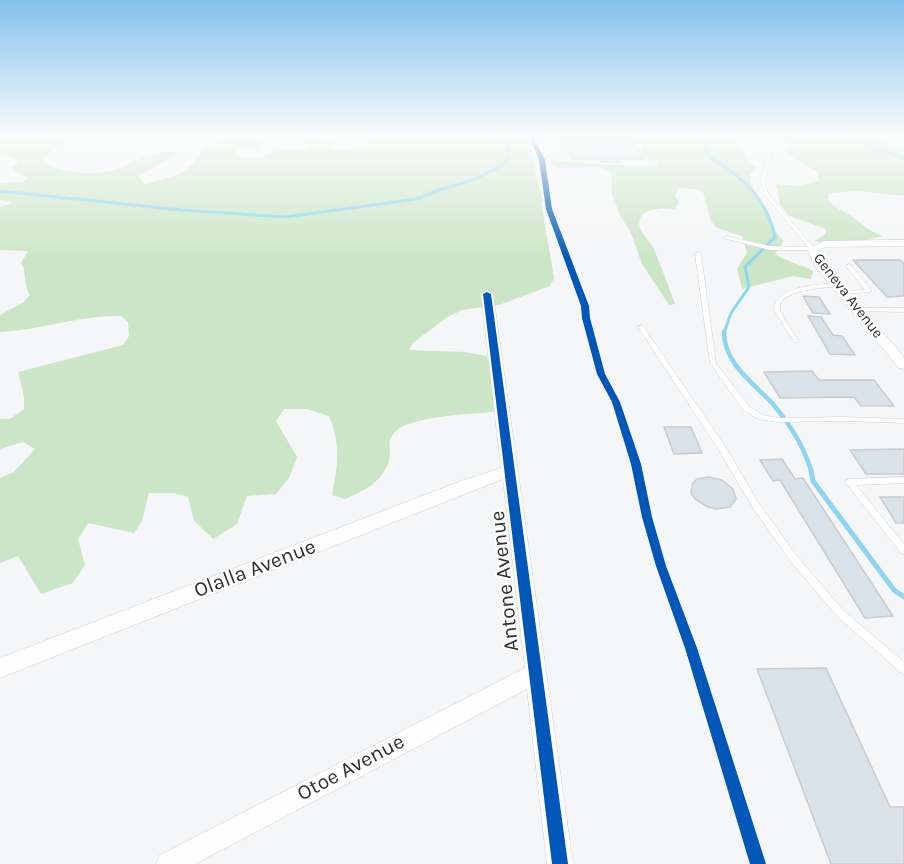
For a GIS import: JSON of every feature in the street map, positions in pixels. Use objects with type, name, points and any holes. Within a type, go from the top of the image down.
[{"type":"street","name":"Geneva Avenue","points":[[904,243],[824,244],[812,249],[813,256],[904,365]]},
{"type":"street","name":"Antone Avenue","points":[[487,294],[560,864]]},
{"type":"street","name":"Olalla Avenue","points":[[0,668],[467,485],[510,471]]},
{"type":"street","name":"Otoe Avenue","points":[[169,864],[534,674]]},
{"type":"lane","points":[[763,177],[762,181],[767,195],[812,249]]},
{"type":"lane","points":[[726,238],[770,248],[812,249]]},
{"type":"lane","points":[[698,254],[713,363],[746,408],[761,417],[778,420],[904,422]]},
{"type":"lane","points":[[796,341],[777,310],[776,305],[779,299],[799,291],[841,289],[868,291],[849,266]]},
{"type":"lane","points":[[858,310],[904,310]]},
{"type":"lane","points":[[641,327],[722,448],[754,503],[794,559],[840,613],[904,669]]},
{"type":"lane","points":[[904,480],[849,482],[904,550]]},
{"type":"green space","points":[[139,177],[144,184],[169,177],[537,177],[543,201],[541,202],[554,278],[550,286],[499,305],[462,310],[446,318],[413,343],[409,350],[464,352],[487,356],[494,384],[496,412],[428,419],[403,426],[390,439],[390,457],[382,475],[365,489],[345,499],[332,495],[336,474],[337,446],[329,416],[307,409],[284,409],[276,421],[297,457],[289,478],[276,494],[247,496],[237,524],[213,539],[194,521],[188,497],[174,493],[149,493],[142,521],[134,533],[88,523],[78,539],[85,565],[73,583],[41,594],[18,556],[0,563],[0,478],[14,472],[35,449],[23,442],[0,449],[0,419],[10,419],[24,409],[24,397],[18,372],[123,345],[129,336],[128,322],[121,316],[106,316],[0,332],[0,315],[24,302],[30,295],[21,263],[28,251],[0,250],[0,207],[13,203],[0,200],[0,183],[23,182],[27,178]]},
{"type":"green space","points":[[611,177],[749,177],[774,229],[784,241],[775,254],[813,271],[811,279],[793,276],[742,289],[737,269],[747,253],[742,236],[717,228],[711,221],[703,192],[696,189],[679,188],[675,196],[679,202],[675,209],[651,210],[642,216],[640,221],[641,231],[653,247],[675,304],[669,305],[642,264],[631,233],[620,215],[612,194]]},
{"type":"green space","points":[[818,177],[904,177],[904,196],[858,191],[829,193],[828,200],[833,205],[883,236],[848,242],[814,241],[826,234],[826,229],[789,216],[780,205],[776,184],[797,186],[819,181]]},
{"type":"building","points":[[853,260],[900,260],[904,263],[904,296],[887,297]]},
{"type":"building","points":[[803,296],[819,297],[830,314],[813,313]]},
{"type":"building","points":[[808,316],[821,317],[833,335],[842,336],[855,355],[830,354]]},
{"type":"building","points":[[812,371],[819,380],[874,380],[894,406],[861,406],[854,397],[780,398],[764,372]]},
{"type":"building","points":[[664,427],[691,427],[702,453],[674,454]]},
{"type":"building","points":[[904,449],[904,474],[866,474],[850,450]]},
{"type":"building","points":[[782,459],[795,479],[803,478],[893,616],[865,618],[780,480],[773,481],[760,460]]},
{"type":"building","points":[[709,477],[722,480],[733,489],[736,499],[730,507],[716,509],[695,499],[691,493],[693,483],[697,479]]},
{"type":"building","points":[[880,497],[904,497],[904,523],[896,523]]},
{"type":"building","points":[[826,668],[890,807],[904,807],[904,864],[831,864],[757,669]]},
{"type":"waterway","points":[[0,191],[181,210],[285,217],[417,199],[479,177]]},
{"type":"waterway","points":[[724,333],[731,313],[749,287],[745,267],[775,237],[764,207],[752,190],[738,177]]},
{"type":"waterway","points":[[724,333],[725,343],[734,363],[784,419],[800,444],[811,471]]},
{"type":"waterway","points":[[811,470],[813,481],[894,590],[904,597]]},
{"type":"cycle path","points":[[544,177],[549,209],[585,306],[601,374],[616,402],[636,464],[647,517],[661,566],[691,648],[758,864]]},
{"type":"cycle path","points":[[487,294],[560,864]]}]
